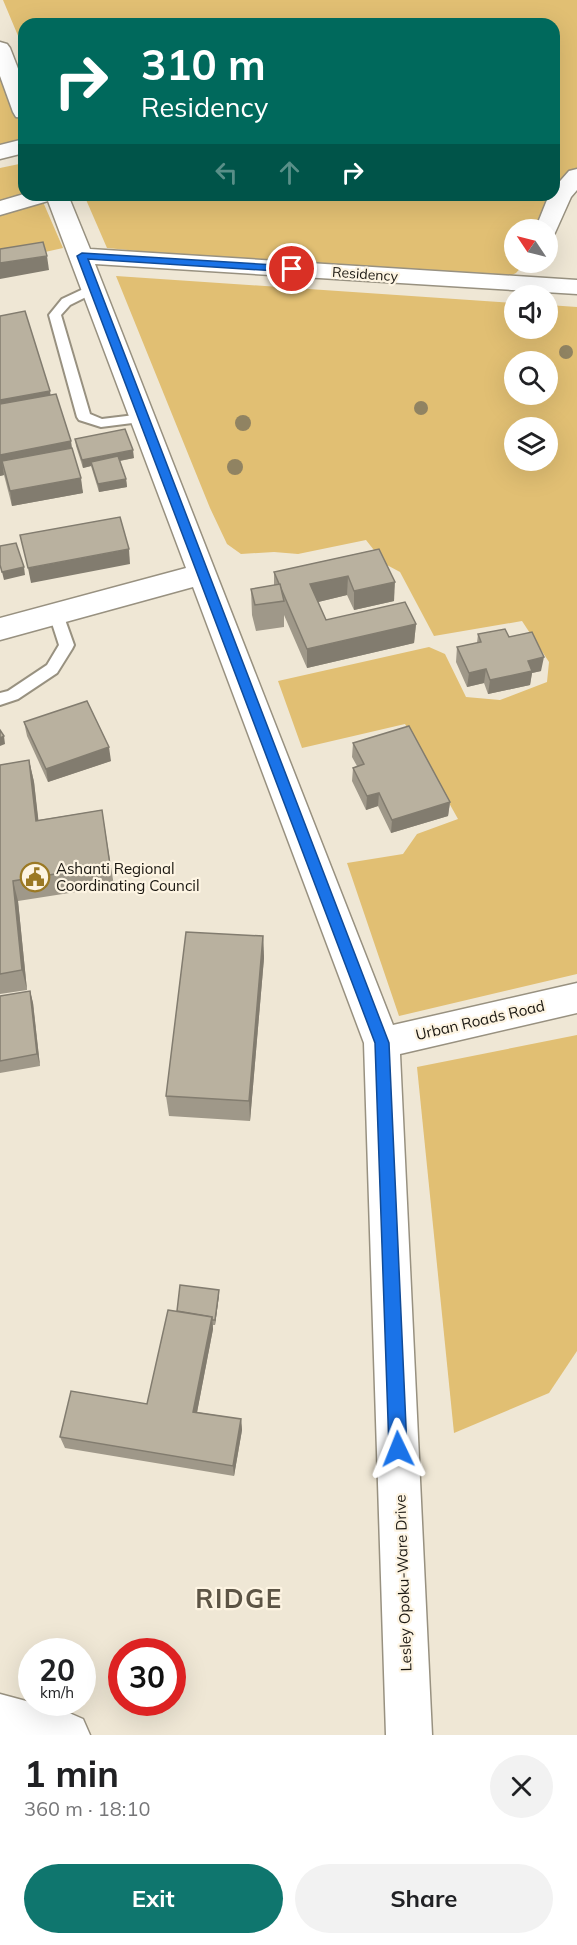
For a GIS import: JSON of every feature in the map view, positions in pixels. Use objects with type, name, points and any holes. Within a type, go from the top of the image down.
[{"type":"street","points":[[0,48],[18,96]]},
{"type":"street","points":[[0,152],[18,148]]},
{"type":"street","points":[[560,195],[577,176]]},
{"type":"street","points":[[0,208],[24,201]]},
{"type":"street","name":"Lesley Opoku-Ware Drive","points":[[59,201],[382,1043],[409,1735]]},
{"type":"street","points":[[550,219],[558,201]]},
{"type":"street","name":"Residency","points":[[82,256],[504,272]]},
{"type":"street","name":"Residency","points":[[530,273],[577,288]]},
{"type":"street","points":[[0,629],[202,574]]},
{"type":"street","name":"Urban Roads Road","points":[[382,1043],[577,998]]},
{"type":"street","points":[[0,1717],[67,1735]]},
{"type":"lane","points":[[94,288],[66,302],[55,315],[84,417],[101,423],[143,418]]},
{"type":"lane","points":[[0,699],[13,695],[52,669],[67,645],[56,614]]},
{"type":"shaded area","points":[[3,0],[577,0],[577,172],[560,199],[560,18],[18,18],[18,36]]},
{"type":"shaded area","points":[[0,68],[18,116],[18,143],[0,147]]},
{"type":"shaded area","points":[[18,164],[18,201],[43,201],[63,248],[0,262],[0,168]]},
{"type":"shaded area","points":[[87,201],[559,201],[547,219],[504,219],[504,273],[516,273],[505,278],[253,262],[107,248]]},
{"type":"shaded area","points":[[116,276],[504,302],[504,339],[558,339],[558,306],[577,307],[577,974],[399,1016],[347,863],[403,854],[417,834],[458,819],[405,724],[302,748],[278,681],[429,647],[445,654],[466,697],[500,700],[547,682],[549,662],[522,621],[434,636],[400,572],[385,564],[366,540],[298,554],[274,552],[241,554],[227,544],[210,508]]},
{"type":"shaded area","points":[[577,1035],[577,1351],[549,1393],[454,1433],[417,1067]]},
{"type":"building","points":[[43,242],[47,256],[0,263],[0,249]]},
{"type":"building","points":[[25,311],[50,391],[0,400],[0,316]]},
{"type":"building","points":[[56,394],[71,441],[0,455],[0,404]]},
{"type":"building","points":[[125,429],[133,450],[82,460],[75,439]]},
{"type":"building","points":[[72,448],[81,478],[10,491],[2,461]]},
{"type":"building","points":[[118,456],[126,479],[98,484],[91,462]]},
{"type":"building","points":[[120,517],[129,549],[28,568],[20,535]]},
{"type":"building","points":[[16,543],[24,567],[2,572],[0,546]]},
{"type":"building","points":[[379,549],[395,582],[354,591],[348,576],[310,584],[326,620],[405,602],[416,624],[307,649],[274,572]]},
{"type":"building","points":[[280,584],[284,601],[255,605],[251,589]]},
{"type":"building","points":[[505,629],[509,637],[532,632],[544,657],[528,661],[532,671],[490,680],[486,669],[469,673],[457,647],[481,642],[478,634]]},
{"type":"building","points":[[87,701],[109,747],[46,769],[24,722]]},
{"type":"building","points":[[409,726],[450,802],[392,820],[379,793],[367,796],[353,768],[364,764],[353,743]]},
{"type":"building","points":[[29,760],[36,821],[102,810],[110,865],[13,881],[22,970],[0,974],[0,765]]},
{"type":"building","points":[[186,932],[263,936],[249,1101],[166,1096]]},
{"type":"building","points":[[30,991],[37,1054],[0,1061],[0,996]]},
{"type":"building","points":[[180,1285],[219,1290],[215,1320],[212,1320],[212,1317],[177,1311]]},
{"type":"building","points":[[168,1310],[212,1317],[193,1412],[241,1419],[233,1466],[60,1437],[71,1391],[147,1404]]},
{"type":"place","name":"Ashanti Regional Coordinating Council","points":[[35,877]]},
{"type":"district","name":"RIDGE","points":[[239,1598]]},
{"type":"route","points":[[292,269],[82,256],[382,1043],[398,1449]]}]
